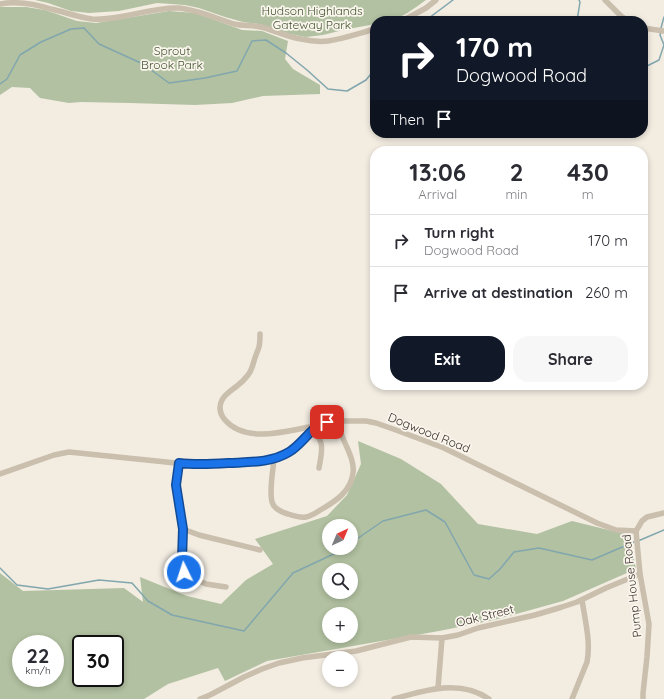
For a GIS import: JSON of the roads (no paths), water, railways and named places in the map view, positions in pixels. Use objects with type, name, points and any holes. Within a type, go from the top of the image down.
[{"type":"street","points":[[411,16],[426,8],[436,0]]},
{"type":"street","points":[[605,0],[621,16]]},
{"type":"street","points":[[0,4],[31,4],[51,8],[74,16],[93,19],[119,17],[166,8],[180,9],[198,12],[235,24],[259,27],[301,40],[329,41],[370,30]]},
{"type":"street","points":[[648,29],[662,31]]},
{"type":"street","points":[[260,334],[259,345],[249,374],[222,399],[220,412],[229,425],[244,432],[257,434],[276,433],[309,427],[320,439],[323,447],[319,468]]},
{"type":"street","points":[[274,459],[271,495],[272,503],[278,511],[294,516],[308,516],[331,504],[345,492],[351,481],[354,468],[339,421]]},
{"type":"street","name":"Dogwood Road","points":[[0,474],[54,455],[69,452],[195,465],[263,461],[274,459],[296,448],[317,426],[322,423],[339,421],[366,421],[376,423],[444,448],[576,514],[616,530],[636,534]]},
{"type":"street","points":[[179,463],[176,485],[183,529],[182,560],[184,572],[186,575],[206,584],[226,587]]},
{"type":"street","name":"Pump House Road","points":[[643,699],[649,624],[640,574],[636,534],[642,521],[647,517],[664,513]]},
{"type":"street","points":[[183,529],[214,539],[260,550]]},
{"type":"street","name":"Oak Street","points":[[438,688],[442,638],[536,615],[562,607],[582,600],[640,574]]},
{"type":"street","points":[[572,699],[587,662],[589,649],[582,600]]},
{"type":"street","points":[[200,699],[256,672],[279,663],[302,658],[356,651],[411,637],[442,638]]},
{"type":"street","points":[[394,699],[438,688],[462,688],[477,692],[489,699]]},
{"type":"waterway","points":[[432,16],[453,0]]},
{"type":"waterway","points":[[578,16],[579,0]]},
{"type":"waterway","points":[[661,28],[664,17]]},
{"type":"waterway","points":[[0,84],[7,79],[20,55],[41,42],[71,29],[84,28],[99,44],[143,64],[169,83],[205,78],[237,71],[252,41],[266,40],[286,53],[328,89],[347,91],[366,80],[370,75]]},
{"type":"waterway","points":[[661,32],[660,35],[664,45]]},
{"type":"waterway","points":[[648,66],[659,60],[664,45]]},
{"type":"waterway","points":[[358,538],[383,521],[426,510],[445,522],[474,575],[489,579],[500,569],[514,552],[539,548],[592,560],[634,542]]},
{"type":"waterway","points":[[638,541],[664,530]]},
{"type":"waterway","points":[[0,568],[17,585],[48,589],[99,580],[132,583],[148,601],[172,615],[244,631],[293,573],[331,555]]},
{"type":"park label","name":"Hudson Highlands Gateway Park","points":[[312,18]]},
{"type":"park label","name":"Sprout Brook Park","points":[[172,58]]}]
